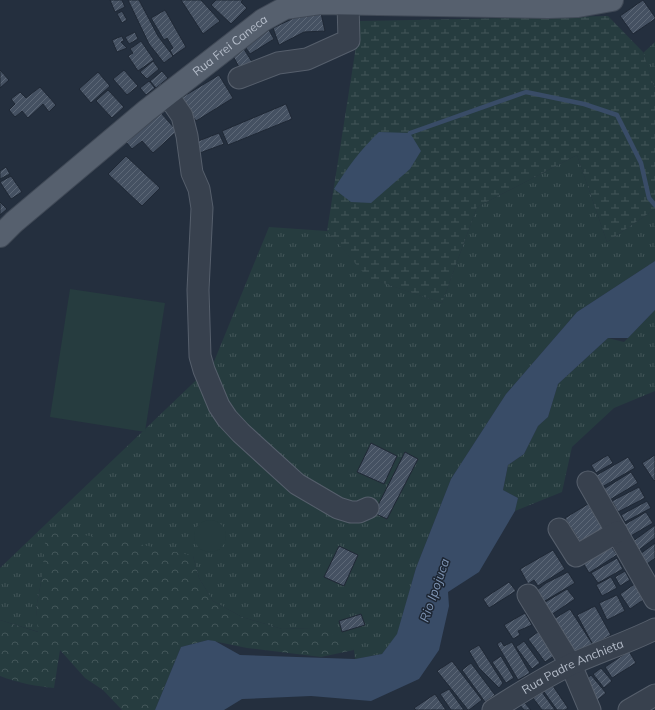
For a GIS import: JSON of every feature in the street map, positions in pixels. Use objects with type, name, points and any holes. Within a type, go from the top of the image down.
[{"type":"main road","name":"Rua Frei Caneca","points":[[0,236],[14,222],[167,94],[286,4],[427,3],[548,7],[578,6],[612,0]]},
{"type":"street","points":[[239,78],[278,63],[307,59],[349,40],[348,4]]},
{"type":"street","points":[[167,94],[182,116],[187,136],[192,172],[202,198],[198,290],[200,356],[204,370],[219,406],[227,418],[241,433],[297,484],[338,508],[351,512],[359,512],[368,508]]},
{"type":"street","points":[[588,482],[655,599]]},
{"type":"street","points":[[558,529],[576,556],[617,532]]},
{"type":"street","points":[[528,595],[571,665],[590,710]]},
{"type":"street","name":"Rua Padre Anchieta","points":[[493,710],[530,687],[571,665],[632,641],[655,629]]},
{"type":"street","points":[[629,710],[655,695]]},
{"type":"green space","points":[[608,16],[643,52],[655,90],[655,209],[607,242],[577,155],[477,207],[442,303],[368,278],[327,231],[360,21]]},
{"type":"green space","points":[[655,42],[655,90],[643,53]]},
{"type":"green space","points":[[577,155],[607,242],[655,209],[655,261],[577,312],[506,394],[451,479],[416,568],[397,635],[382,654],[355,659],[354,650],[312,628],[282,629],[242,617],[213,601],[199,578],[193,556],[42,577],[36,609],[39,632],[0,620],[0,568],[213,364],[269,227],[327,231],[369,278],[442,303],[477,207]]},
{"type":"green space","points":[[70,289],[165,303],[145,432],[50,417]]},
{"type":"green space","points":[[655,310],[655,391],[614,408],[572,447],[562,492],[515,511],[518,498],[503,490],[508,465],[524,454],[538,426],[548,417],[558,384],[608,338],[624,342]]},
{"type":"green space","points":[[207,520],[213,520],[223,527],[226,536],[225,542],[219,549],[213,552],[207,552],[197,545],[194,539],[194,533],[201,523]]},
{"type":"green space","points":[[55,531],[159,548],[193,556],[199,578],[213,601],[242,617],[282,629],[312,628],[331,633],[354,650],[321,657],[247,648],[208,640],[181,647],[155,710],[122,710],[103,690],[85,678],[60,650],[54,688],[13,681],[0,676],[0,620],[38,632],[36,609],[42,577],[45,543]]},
{"type":"water","points":[[379,132],[410,133],[421,151],[410,169],[371,203],[351,202],[334,189],[366,145]]},
{"type":"water","name":"Rio Ipojuca","points":[[655,261],[655,310],[628,338],[608,338],[558,384],[548,417],[538,426],[524,454],[508,465],[503,490],[518,498],[515,511],[479,572],[448,592],[449,606],[439,650],[419,679],[371,701],[311,696],[242,699],[224,710],[155,710],[181,647],[208,640],[215,641],[240,655],[355,659],[382,654],[397,634],[416,568],[451,479],[506,394],[577,312]]},
{"type":"building","points":[[110,0],[122,0],[125,7],[115,12]]},
{"type":"building","points":[[128,0],[139,0],[158,36],[173,56],[164,63],[149,44]]},
{"type":"building","points":[[181,0],[201,0],[220,21],[203,34]]},
{"type":"building","points":[[216,0],[243,0],[241,2],[247,8],[231,24],[211,5]]},
{"type":"building","points":[[643,0],[655,19],[633,34],[620,16]]},
{"type":"building","points":[[165,10],[186,47],[173,56],[170,50],[173,48],[167,38],[164,40],[151,18]]},
{"type":"building","points":[[122,11],[127,20],[122,23],[117,14]]},
{"type":"building","points":[[321,13],[325,31],[304,32],[279,45],[273,28],[298,16]]},
{"type":"building","points":[[269,30],[274,39],[250,54],[244,45]]},
{"type":"building","points":[[135,32],[138,39],[129,44],[125,37]]},
{"type":"building","points":[[122,36],[124,41],[121,42],[127,48],[117,52],[112,40]]},
{"type":"building","points":[[141,41],[154,60],[138,71],[128,56],[133,53],[130,49]]},
{"type":"building","points":[[244,49],[252,62],[240,69],[233,56]]},
{"type":"building","points":[[153,61],[159,69],[147,79],[140,72]]},
{"type":"building","points":[[0,70],[9,80],[0,88]]},
{"type":"building","points":[[124,70],[138,86],[127,95],[113,79]]},
{"type":"building","points":[[162,71],[168,78],[156,88],[150,81]]},
{"type":"building","points":[[98,72],[110,86],[91,103],[79,89]]},
{"type":"building","points":[[219,75],[233,98],[196,121],[181,98]]},
{"type":"building","points":[[149,81],[155,88],[146,95],[140,88]]},
{"type":"building","points":[[40,87],[56,105],[49,112],[43,104],[28,118],[22,111],[15,117],[9,110],[15,104],[11,99],[20,92],[26,98]]},
{"type":"building","points":[[108,90],[124,107],[112,118],[96,101]]},
{"type":"building","points":[[286,104],[292,119],[228,145],[222,131]]},
{"type":"building","points":[[161,113],[177,131],[153,153],[142,141],[132,149],[126,142]]},
{"type":"building","points":[[219,133],[224,144],[197,154],[193,143]]},
{"type":"building","points":[[126,156],[160,188],[142,206],[108,174]]},
{"type":"building","points":[[6,167],[10,174],[0,179],[0,171]]},
{"type":"building","points":[[11,176],[22,192],[11,199],[0,182]]},
{"type":"building","points":[[0,202],[7,209],[0,215]]},
{"type":"building","points":[[371,443],[397,456],[384,484],[357,472]]},
{"type":"building","points":[[405,452],[418,459],[387,519],[374,513]]},
{"type":"building","points":[[608,455],[613,463],[596,473],[591,465]]},
{"type":"building","points":[[655,455],[655,480],[654,481],[642,463]]},
{"type":"building","points":[[628,457],[635,468],[602,487],[595,476]]},
{"type":"building","points":[[631,472],[638,483],[608,501],[602,490]]},
{"type":"building","points":[[639,487],[645,498],[618,512],[612,501]]},
{"type":"building","points":[[647,501],[651,508],[625,522],[621,515]]},
{"type":"building","points":[[588,504],[604,530],[581,543],[565,518]]},
{"type":"building","points":[[646,512],[653,523],[629,537],[622,526]]},
{"type":"building","points":[[655,525],[655,538],[639,550],[632,542]]},
{"type":"building","points":[[609,543],[617,555],[589,573],[582,561]]},
{"type":"building","points":[[655,543],[655,558],[647,564],[640,554]]},
{"type":"building","points":[[339,546],[358,555],[344,586],[324,577]]},
{"type":"building","points":[[553,550],[565,569],[538,586],[534,580],[528,584],[520,569]]},
{"type":"building","points":[[617,558],[623,569],[598,583],[591,573]]},
{"type":"building","points":[[625,571],[630,580],[620,586],[615,577]]},
{"type":"building","points":[[568,572],[575,583],[543,602],[536,591],[546,583]]},
{"type":"building","points":[[611,577],[617,588],[602,596],[596,585]]},
{"type":"building","points":[[509,582],[516,591],[489,608],[483,599]]},
{"type":"building","points":[[636,583],[646,598],[630,609],[620,594]]},
{"type":"building","points":[[567,589],[575,599],[551,615],[542,604]]},
{"type":"building","points":[[617,595],[625,611],[607,620],[599,603]]},
{"type":"building","points":[[595,606],[611,635],[593,645],[577,615]]},
{"type":"building","points":[[570,609],[593,645],[575,656],[552,620]]},
{"type":"building","points":[[525,613],[532,625],[518,631],[520,635],[513,639],[504,625]]},
{"type":"building","points":[[361,614],[365,625],[342,632],[339,621]]},
{"type":"building","points":[[538,632],[554,656],[545,662],[528,639]]},
{"type":"building","points":[[501,641],[504,646],[512,642],[530,673],[518,680],[497,644]]},
{"type":"building","points":[[524,641],[540,663],[532,669],[516,647]]},
{"type":"building","points":[[479,645],[503,683],[499,688],[479,668],[469,651]]},
{"type":"building","points":[[629,651],[636,663],[612,678],[605,667]]},
{"type":"building","points":[[501,656],[514,678],[506,683],[492,662]]},
{"type":"building","points":[[452,661],[482,700],[469,710],[437,671]]},
{"type":"building","points":[[471,663],[495,695],[485,702],[462,670]]},
{"type":"building","points":[[601,668],[612,681],[604,688],[593,674]]},
{"type":"building","points":[[591,675],[606,693],[595,702],[581,684]]},
{"type":"building","points":[[551,683],[568,708],[565,710],[557,710],[542,689]]},
{"type":"building","points":[[449,689],[464,710],[451,710],[440,694]]},
{"type":"building","points":[[542,692],[555,710],[542,710],[533,698]]},
{"type":"building","points":[[435,694],[446,710],[416,710],[414,708]]},
{"type":"building","points":[[524,702],[531,710],[524,710],[520,705]]},
{"type":"waterway","points":[[410,133],[526,92],[584,104],[617,115],[641,163],[649,198],[655,205]]}]
